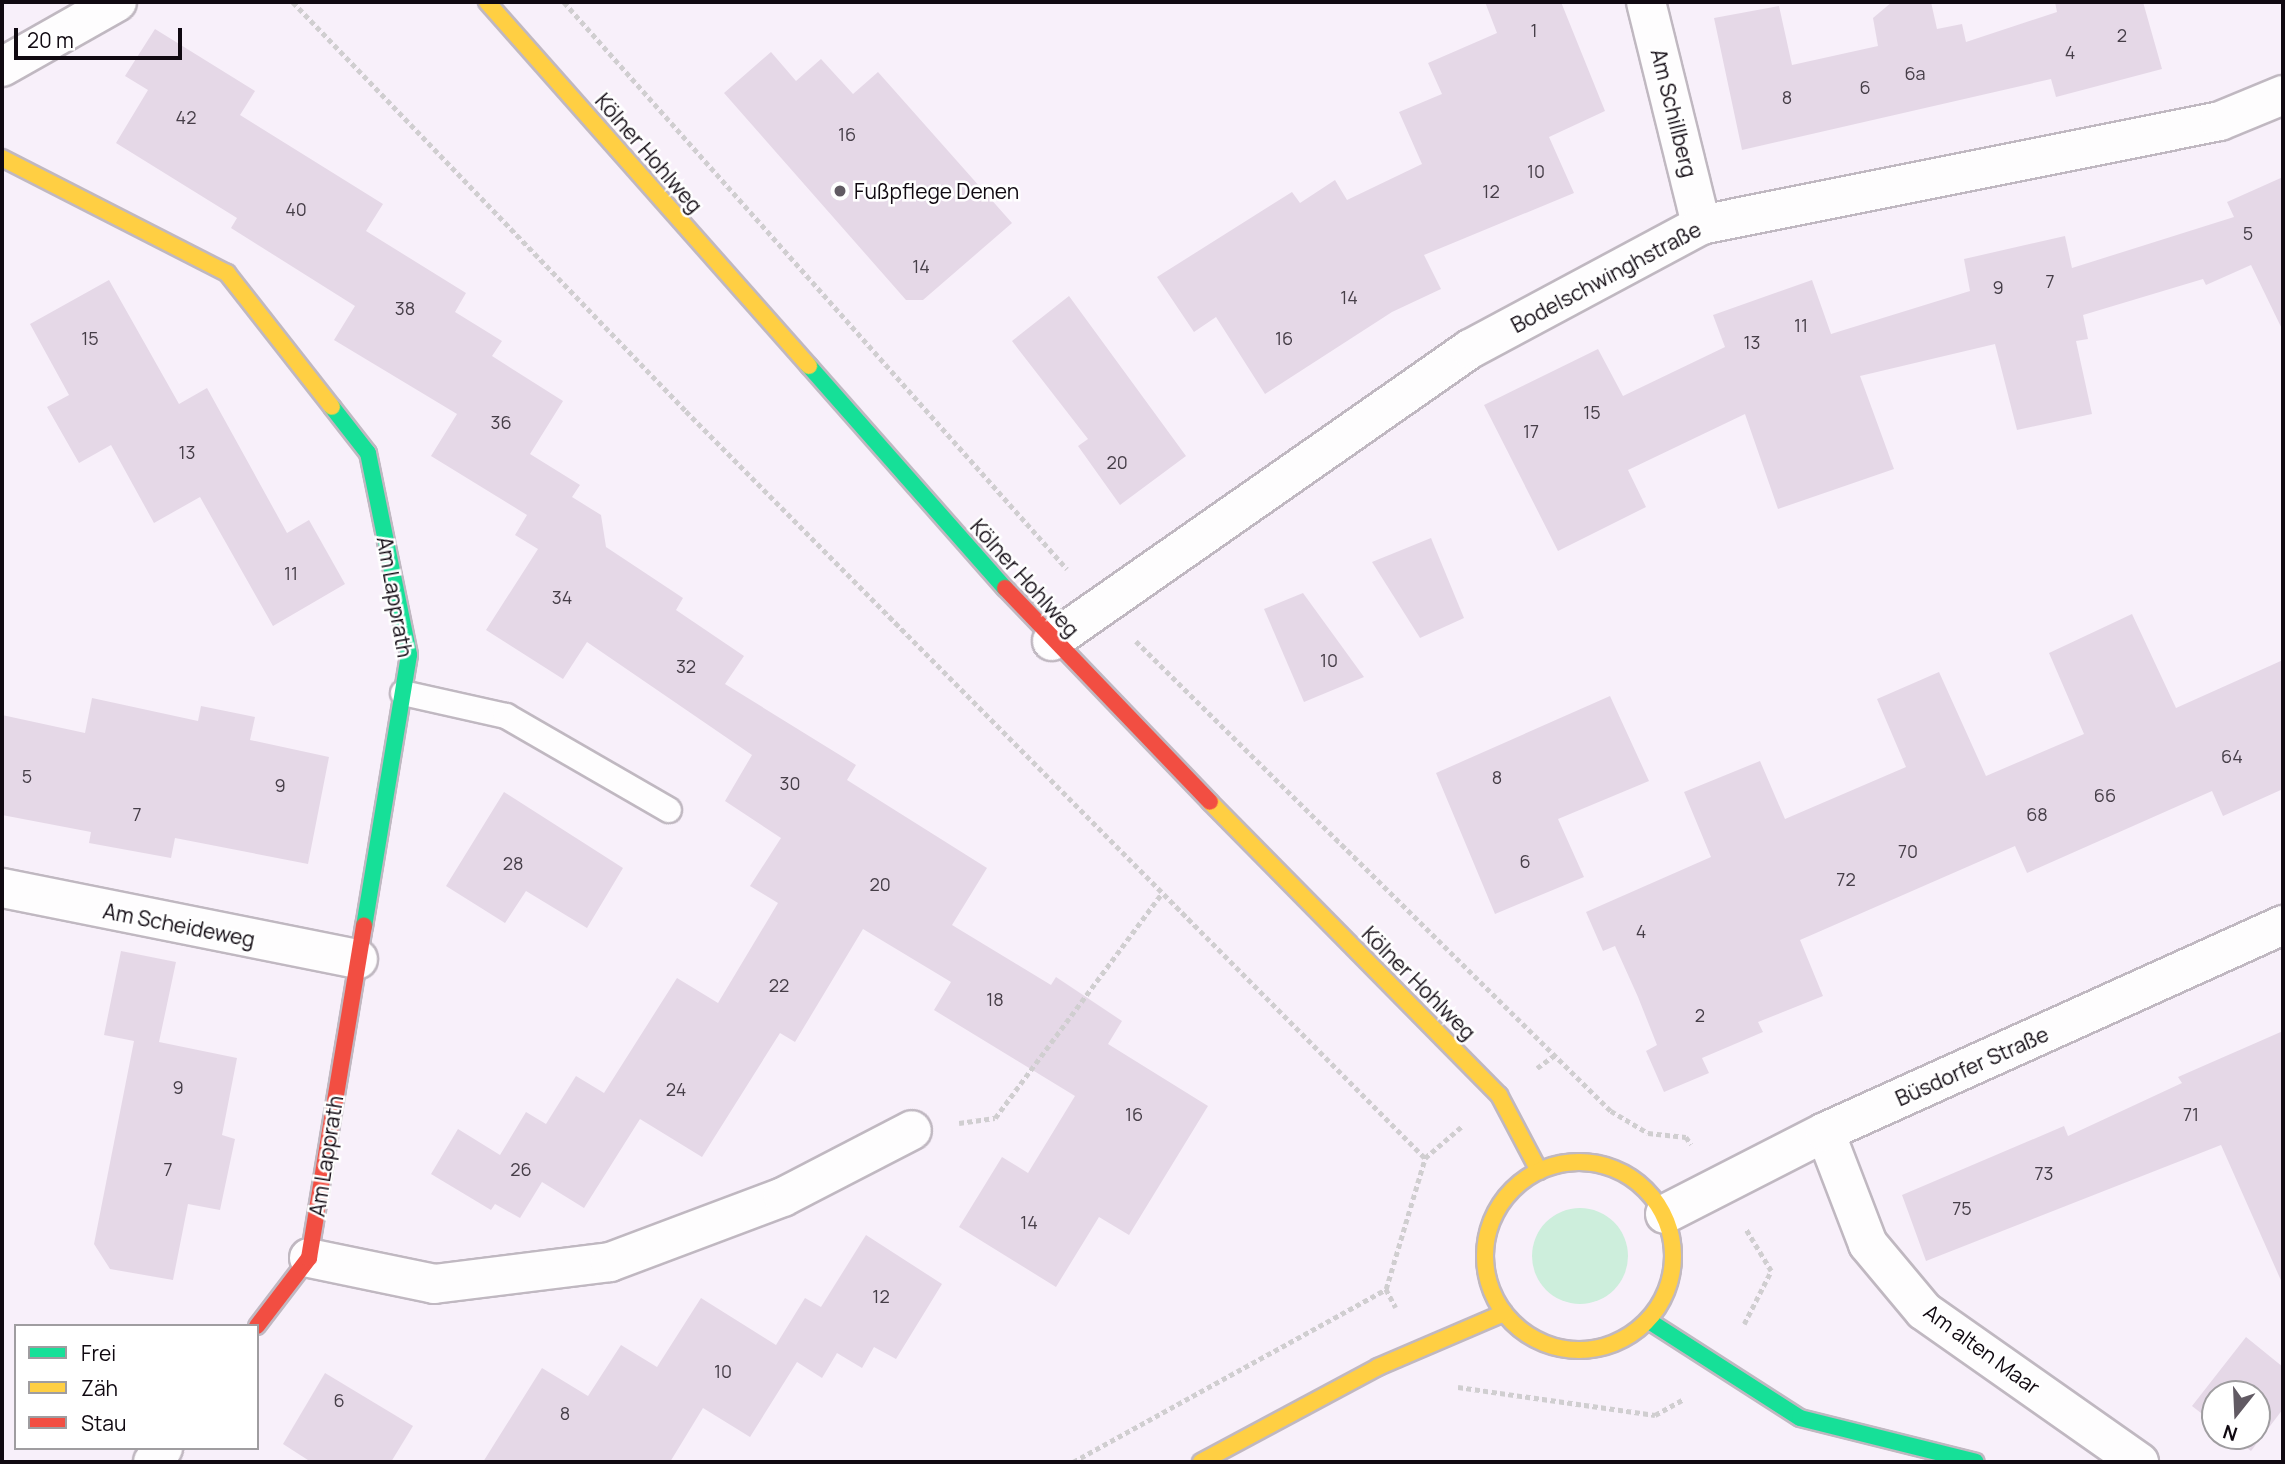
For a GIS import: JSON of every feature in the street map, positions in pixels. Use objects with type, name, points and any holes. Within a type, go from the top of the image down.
[{"type":"main road","name":"Kölner Hohlweg","points":[[487,2],[1052,641],[1499,1095],[1539,1171]]},
{"type":"main road","name":"Am Lapprath","points":[[2,158],[227,273],[368,453],[409,655],[309,1258],[259,1324]]},
{"type":"main road","points":[[1567,1162],[1624,1172],[1665,1214],[1673,1270],[1649,1321],[1623,1341],[1580,1350],[1528,1335],[1504,1313],[1490,1289],[1487,1233],[1515,1185],[1539,1171],[1567,1162]]},
{"type":"main road","points":[[1201,1462],[1387,1362],[1504,1313]]},
{"type":"main road","points":[[1649,1321],[1800,1418],[1976,1462]]},
{"type":"street","points":[[2,67],[117,2]]},
{"type":"street","name":"Am Schillberg","points":[[1646,2],[1701,225]]},
{"type":"street","name":"Bodelschwinghstraße","points":[[1052,641],[1103,609],[1470,349],[1701,225],[2220,121],[2283,95]]},
{"type":"street","name":"Am Scheideweg","points":[[2,888],[358,959]]},
{"type":"street","name":"Büsdorfer Straße","points":[[1665,1214],[1825,1132],[2283,925]]},
{"type":"street","points":[[309,1258],[434,1284],[610,1262],[783,1197],[912,1130]]},
{"type":"street","name":"Am alten Maar","points":[[1825,1132],[1868,1244],[1924,1311],[2139,1462]]},
{"type":"lane","points":[[403,693],[506,716],[669,810]]},
{"type":"path","points":[[293,2],[1162,893],[1425,1158]]},
{"type":"path","points":[[564,2],[1103,609],[1556,1054],[1499,1095],[1425,1158],[1386,1290],[1073,1462]]},
{"type":"path","points":[[912,1130],[995,1118],[1162,893]]},
{"type":"green space","points":[[1580,1208],[1598,1212],[1614,1222],[1624,1238],[1628,1256],[1624,1274],[1614,1290],[1598,1300],[1580,1304],[1562,1300],[1546,1290],[1536,1274],[1532,1256],[1536,1238],[1546,1222],[1562,1212]]},
{"type":"building","points":[[1485,2],[1561,2],[1605,111],[1549,137],[1574,193],[1424,255],[1441,289],[1392,312],[1265,394],[1216,317],[1194,332],[1157,277],[1292,192],[1300,203],[1335,180],[1347,200],[1422,164],[1399,112],[1442,94],[1428,63],[1497,33]]},
{"type":"building","points":[[1892,2],[1931,2],[1937,29],[1962,24],[1966,42],[2057,12],[2055,2],[2143,2],[2162,69],[2056,97],[2051,79],[1742,150],[1714,18],[1779,6],[1792,65],[1878,46],[1873,18]]},
{"type":"building","points":[[155,29],[255,91],[240,115],[383,204],[366,231],[466,293],[455,312],[502,341],[492,356],[563,401],[530,454],[580,485],[572,497],[601,515],[606,547],[683,598],[676,610],[744,656],[725,684],[856,765],[847,780],[987,868],[952,925],[1051,985],[1056,977],[1122,1021],[1108,1044],[1208,1106],[1129,1235],[1099,1217],[1056,1287],[959,1227],[1002,1157],[1028,1173],[1075,1096],[934,1010],[951,982],[863,929],[795,1042],[780,1033],[702,1157],[640,1119],[584,1208],[542,1182],[520,1218],[495,1204],[491,1210],[431,1174],[458,1129],[500,1155],[526,1112],[546,1124],[576,1076],[604,1093],[677,978],[718,1003],[778,903],[750,886],[781,838],[725,801],[752,755],[587,642],[563,679],[486,630],[538,549],[515,535],[527,515],[431,456],[457,414],[334,340],[355,306],[231,228],[237,218],[116,143],[148,90],[125,76]]},
{"type":"building","points":[[771,52],[796,81],[821,59],[853,94],[878,72],[1012,223],[923,300],[906,300],[724,93]]},
{"type":"building","points":[[2283,177],[2283,331],[2251,265],[2206,285],[2203,279],[2083,315],[2088,339],[2076,341],[2092,414],[2017,430],[1995,344],[1860,376],[1894,469],[1778,509],[1745,414],[1628,470],[1646,507],[1558,551],[1484,405],[1598,349],[1623,396],[1725,347],[1713,315],[1812,280],[1831,334],[1970,291],[1964,259],[2065,236],[2072,268],[2234,217],[2227,202]]},
{"type":"building","points":[[109,280],[179,404],[207,388],[287,533],[309,520],[345,584],[273,626],[200,497],[154,523],[111,445],[79,463],[47,407],[69,395],[30,324]]},
{"type":"building","points":[[1069,296],[1186,456],[1120,505],[1078,446],[1088,439],[1012,341]]},
{"type":"building","points":[[1431,538],[1464,618],[1420,638],[1372,562]]},
{"type":"building","points":[[1303,593],[1364,677],[1304,702],[1264,609]]},
{"type":"building","points":[[2132,614],[2176,708],[2283,660],[2283,789],[2223,816],[2212,791],[2027,873],[2015,846],[1800,940],[1823,996],[1758,1022],[1763,1032],[1702,1058],[1709,1073],[1664,1092],[1646,1051],[1657,1045],[1638,997],[1615,946],[1603,951],[1586,912],[1711,857],[1684,792],[1760,761],[1785,819],[1906,767],[1877,699],[1939,672],[1986,776],[2084,734],[2049,653]]},
{"type":"building","points":[[1610,696],[1649,781],[1558,819],[1584,877],[1495,914],[1436,773]]},
{"type":"building","points":[[92,698],[198,721],[201,706],[255,717],[250,740],[329,757],[308,864],[175,838],[171,858],[89,843],[91,832],[2,815],[2,715],[85,733]]},
{"type":"building","points":[[504,792],[623,868],[587,928],[526,891],[505,923],[446,886]]},
{"type":"building","points":[[121,951],[176,962],[159,1042],[237,1058],[222,1135],[235,1139],[220,1210],[188,1204],[173,1280],[110,1269],[94,1244],[134,1041],[104,1035]]},
{"type":"building","points":[[2283,1031],[2283,1285],[2221,1145],[1926,1261],[1902,1195],[2064,1126],[2068,1136],[2182,1083],[2178,1077]]},
{"type":"building","points":[[866,1235],[942,1284],[896,1359],[874,1347],[862,1368],[837,1353],[822,1378],[797,1362],[750,1437],[703,1408],[670,1462],[483,1462],[542,1368],[588,1396],[621,1345],[657,1367],[701,1298],[776,1345],[805,1298],[821,1307]]},
{"type":"building","points":[[2246,1337],[2283,1367],[2283,1409],[2271,1425],[2271,1380],[2212,1380]]},
{"type":"building","points":[[325,1373],[413,1426],[391,1462],[311,1462],[283,1444]]},
{"type":"building","points":[[2201,1394],[2201,1413],[2192,1406]]},
{"type":"traffic: fast","points":[[809,366],[1005,588]]},
{"type":"traffic: fast","points":[[332,407],[368,453],[409,655],[364,926]]},
{"type":"traffic: fast","points":[[1649,1321],[1800,1418],[1976,1462]]},
{"type":"traffic: slow","points":[[487,2],[809,366]]},
{"type":"traffic: slow","points":[[2,158],[227,273],[332,407]]},
{"type":"traffic: slow","points":[[1210,802],[1499,1095],[1539,1171]]},
{"type":"traffic: slow","points":[[1579,1162],[1615,1169],[1646,1189],[1666,1220],[1673,1256],[1666,1292],[1646,1323],[1615,1343],[1579,1350],[1543,1343],[1512,1323],[1492,1292],[1485,1256],[1492,1220],[1512,1189],[1543,1169],[1579,1162]]},
{"type":"traffic: slow","points":[[1201,1462],[1378,1367],[1504,1313]]},
{"type":"traffic: jam","points":[[1005,588],[1210,802]]},
{"type":"traffic: jam","points":[[259,1324],[309,1258],[364,926]]},
{"type":"place","name":"Fußpflege Denen","points":[[840,191]]}]
